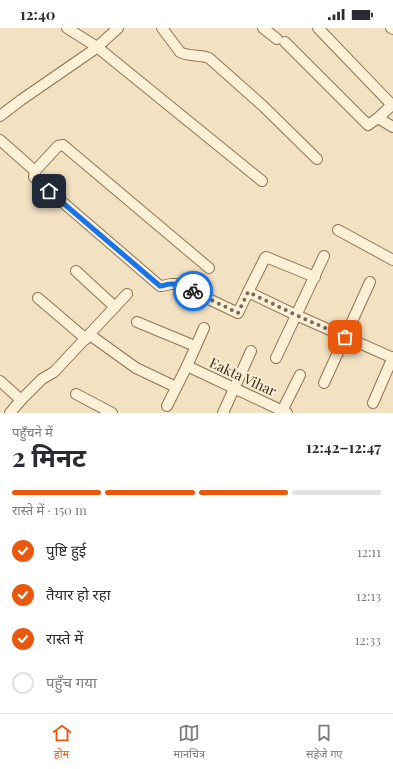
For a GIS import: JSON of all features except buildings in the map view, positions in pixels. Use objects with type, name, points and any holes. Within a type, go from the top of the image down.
[{"type":"street","points":[[67,28],[97,47],[262,181]]},
{"type":"street","points":[[0,116],[97,47],[118,28]]},
{"type":"street","points":[[162,28],[180,52],[209,58],[263,106],[317,159]]},
{"type":"street","points":[[263,28],[281,41],[368,125],[392,105],[318,28]]},
{"type":"street","points":[[378,118],[393,127]]},
{"type":"street","points":[[0,140],[35,171]]},
{"type":"street","points":[[209,268],[63,144],[58,146],[35,171],[34,177],[38,181],[160,286],[177,284],[238,313],[266,257],[315,277]]},
{"type":"street","points":[[338,230],[393,260]]},
{"type":"street","points":[[276,358],[324,256]]},
{"type":"street","points":[[76,271],[115,307]]},
{"type":"street","points":[[324,383],[370,282]]},
{"type":"street","points":[[248,292],[393,358],[373,403]]},
{"type":"street","points":[[10,413],[42,379],[54,372],[127,294]]},
{"type":"street","points":[[38,298],[88,337],[136,368],[176,387]]},
{"type":"street","points":[[137,322],[195,346]]},
{"type":"street","points":[[167,406],[204,328]]},
{"type":"street","points":[[223,413],[251,351]]},
{"type":"street","name":"Eakta Vihar","points":[[187,366],[283,412]]},
{"type":"street","points":[[283,412],[300,375]]},
{"type":"street","points":[[0,381],[21,400]]},
{"type":"street","points":[[76,394],[112,413]]},
{"type":"way so far","points":[[193,291],[238,313],[248,292],[345,337]]},
{"type":"route","points":[[49,191],[160,286],[177,284],[193,291]]}]
